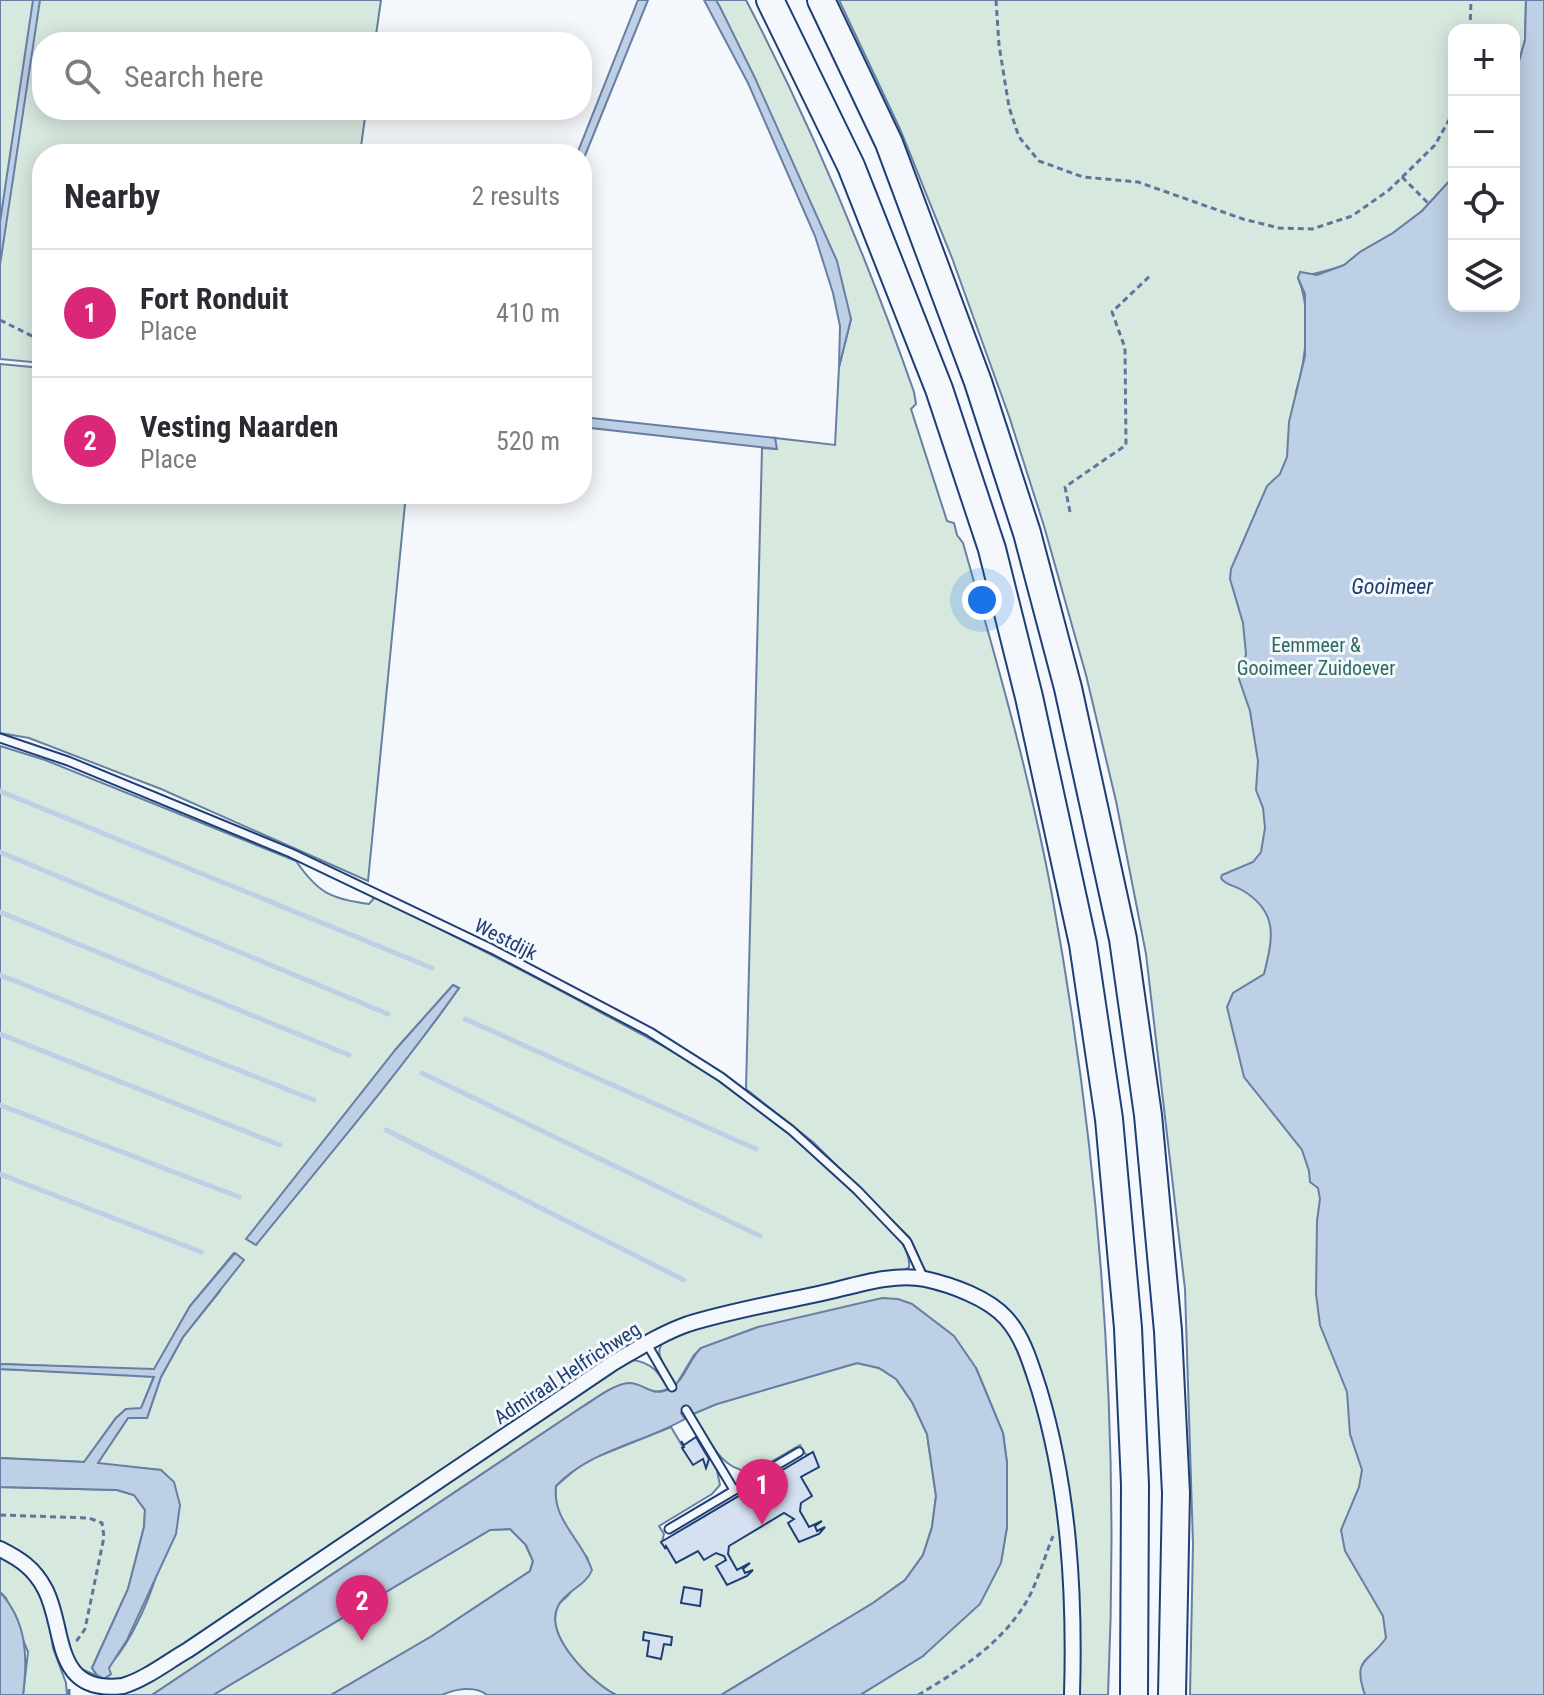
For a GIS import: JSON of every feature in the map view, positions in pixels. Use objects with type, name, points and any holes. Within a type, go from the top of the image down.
[{"type":"highway","points":[[770,0],[851,166],[954,432],[996,564],[1029,697],[1083,944],[1109,1119],[1128,1328],[1135,1485],[1134,1695]]},
{"type":"highway","points":[[821,0],[889,143],[978,382],[1017,503],[1068,688],[1123,939],[1148,1115],[1168,1331],[1176,1493],[1172,1695]]},
{"type":"street","name":"Admiraal Helfrichweg","points":[[63,1660],[74,1680],[91,1689],[126,1685],[149,1673],[309,1569],[613,1363],[687,1325],[895,1278],[924,1279],[965,1292],[990,1306],[1007,1319],[1027,1351],[1047,1416],[1064,1508],[1074,1610],[1072,1695]]},
{"type":"street","points":[[0,1549],[21,1559],[34,1571],[44,1587],[50,1598],[63,1660]]},
{"type":"lane","name":"Westdijk","points":[[0,738],[68,761],[291,853],[492,949],[650,1032],[721,1077],[813,1150],[907,1242],[924,1279]]},
{"type":"lane","points":[[647,1344],[672,1387]]},
{"type":"lane","points":[[686,1410],[734,1490]]},
{"type":"lane","points":[[669,1529],[799,1452]]},
{"type":"path","points":[[996,0],[999,45],[1009,107],[1019,137],[1039,161],[1083,177],[1138,182],[1243,219],[1279,228],[1312,229],[1352,216],[1389,190],[1435,145],[1448,122]]},
{"type":"path","points":[[1470,24],[1471,0]]},
{"type":"path","points":[[1402,177],[1428,203]]},
{"type":"path","points":[[1070,512],[1065,487],[1126,445],[1125,348],[1112,312],[1152,274]]},
{"type":"path","points":[[0,320],[32,336]]},
{"type":"path","points":[[918,1695],[950,1676],[1002,1636],[1028,1598],[1064,1508]]},
{"type":"path","points":[[0,1515],[89,1518],[102,1523],[104,1537],[85,1629],[63,1660]]},
{"type":"green space","points":[[0,0],[381,0],[376,32],[32,32],[32,120],[365,120],[361,144],[32,144],[32,362],[0,359]]},
{"type":"green space","points":[[716,0],[746,0],[816,145],[877,292],[914,392],[916,404],[911,409],[947,521],[954,523],[963,543],[1033,806],[1069,994],[1094,1193],[1108,1394],[1111,1495],[1108,1695],[1079,1695],[1071,1525],[1019,1326],[929,1277],[909,1237],[813,1142],[746,1089],[762,448],[776,449],[775,438],[835,445],[839,367],[851,319]]},
{"type":"green space","name":"Eemmeer & Gooimeer Zuidoever","points":[[839,0],[1526,0],[1525,40],[1520,58],[1520,24],[1448,24],[1448,183],[1422,211],[1344,266],[1298,278],[1305,304],[1306,335],[1296,392],[1544,1695],[1190,1695],[1193,1544],[1185,1289],[1146,954],[1116,801],[1086,675],[1044,526],[1009,416],[952,258],[900,129]]},
{"type":"green space","points":[[0,364],[32,367],[32,504],[405,504],[368,881],[161,789],[29,738],[0,733]]},
{"type":"green space","points":[[0,746],[45,760],[296,861],[311,881],[326,893],[369,904],[375,897],[517,968],[679,1055],[742,1095],[795,1138],[885,1223],[900,1240],[908,1258],[909,1267],[903,1272],[688,1321],[142,1671],[118,1679],[104,1679],[77,1667],[67,1651],[51,1589],[0,1544],[0,1487],[117,1490],[134,1495],[145,1510],[144,1527],[128,1589],[92,1668],[97,1675],[117,1656],[135,1628],[158,1569],[161,1470],[97,1464],[128,1418],[147,1418],[161,1377],[183,1337],[220,1291],[234,1253],[190,1306],[154,1370],[0,1364]],"holes":[[[453,985],[459,988],[436,1020],[256,1244],[396,1049]]]},
{"type":"green space","points":[[894,1282],[937,1289],[979,1305],[1001,1322],[1017,1346],[1043,1420],[1060,1510],[1070,1622],[1067,1695],[860,1695],[923,1656],[1001,1562],[1007,1527],[1007,1463],[1003,1433],[976,1368],[758,1327],[701,1348],[676,1385],[662,1363],[659,1350],[676,1333],[759,1311]]},
{"type":"green space","points":[[633,1360],[655,1370],[669,1389],[653,1391],[625,1384],[604,1393],[152,1695],[109,1695],[138,1683],[619,1364]]},
{"type":"green space","points":[[857,1363],[879,1368],[896,1379],[912,1402],[927,1434],[936,1496],[932,1527],[923,1555],[905,1580],[873,1603],[721,1695],[616,1695],[606,1689],[572,1657],[557,1631],[555,1618],[558,1606],[573,1589],[588,1559],[560,1516],[556,1486],[584,1462],[671,1427],[683,1447],[696,1439],[708,1458],[715,1461],[720,1485],[712,1494],[659,1526],[664,1534],[662,1542],[814,1453],[806,1455],[800,1445],[755,1469],[734,1467],[717,1453],[693,1414],[716,1404]]},
{"type":"green space","points":[[0,1369],[154,1376],[141,1409],[126,1409],[116,1418],[84,1462],[0,1458]]},
{"type":"green space","points":[[510,1529],[525,1544],[533,1561],[530,1571],[432,1636],[331,1695],[213,1695],[490,1530]]},
{"type":"green space","points":[[0,1552],[31,1574],[47,1607],[53,1648],[66,1683],[67,1695],[23,1695],[28,1652],[6,1598],[0,1592]]},
{"type":"water","points":[[33,0],[40,0],[35,32],[32,32],[32,53],[0,265],[0,222]]},
{"type":"water","points":[[638,0],[648,0],[590,144],[581,144]]},
{"type":"water","points":[[704,0],[716,0],[720,7],[837,261],[851,319],[839,367],[840,326],[815,236],[748,83]]},
{"type":"water","name":"Gooimeer","points":[[1526,0],[1544,0],[1544,1695],[1365,1695],[1361,1667],[1386,1638],[1383,1616],[1345,1551],[1341,1530],[1359,1487],[1362,1470],[1350,1434],[1347,1392],[1320,1325],[1316,1294],[1318,1188],[1310,1182],[1302,1150],[1244,1077],[1227,1007],[1233,993],[1264,974],[1271,937],[1268,917],[1262,907],[1254,898],[1221,878],[1253,862],[1261,852],[1265,828],[1263,808],[1256,790],[1258,761],[1250,711],[1239,679],[1246,654],[1243,623],[1230,579],[1231,569],[1267,486],[1280,474],[1287,457],[1289,422],[1305,356],[1305,294],[1298,278],[1300,272],[1317,275],[1344,265],[1422,211],[1448,183],[1448,312],[1520,312],[1520,58],[1525,40]]},
{"type":"water","points":[[592,418],[775,438],[777,449],[592,428]]},
{"type":"water","points":[[453,985],[459,988],[334,1150],[256,1245],[246,1239],[396,1049]]},
{"type":"water","points":[[235,1253],[244,1260],[183,1337],[161,1377],[147,1418],[128,1418],[98,1463],[161,1470],[174,1482],[180,1505],[176,1534],[127,1640],[109,1668],[111,1674],[104,1679],[92,1668],[128,1589],[144,1527],[145,1510],[134,1495],[117,1490],[0,1487],[0,1458],[84,1462],[116,1418],[126,1409],[141,1408],[154,1377],[0,1369],[0,1364],[154,1369],[190,1306]]},
{"type":"water","points":[[882,1298],[912,1304],[954,1336],[976,1368],[1003,1433],[1007,1463],[1007,1527],[1001,1563],[980,1604],[923,1656],[860,1695],[721,1695],[873,1603],[905,1580],[923,1555],[932,1527],[936,1496],[927,1434],[912,1402],[896,1379],[879,1368],[857,1363],[717,1404],[693,1414],[689,1408],[681,1413],[685,1419],[601,1455],[556,1486],[556,1498],[563,1520],[592,1570],[558,1606],[555,1618],[557,1630],[572,1657],[616,1695],[487,1695],[465,1689],[442,1695],[331,1695],[432,1636],[530,1571],[533,1561],[526,1545],[510,1529],[490,1530],[213,1695],[152,1695],[610,1390],[629,1383],[653,1391],[664,1391],[680,1380],[701,1348],[758,1327]]},
{"type":"water","points":[[0,1592],[16,1615],[24,1640],[23,1695],[0,1695]]},
{"type":"building","points":[[696,1437],[709,1459],[706,1468],[703,1459],[693,1465],[682,1448],[681,1441],[684,1445]]},
{"type":"building","points":[[813,1452],[819,1467],[801,1477],[812,1496],[801,1503],[800,1511],[809,1527],[822,1521],[815,1526],[817,1531],[825,1527],[819,1534],[799,1542],[788,1523],[794,1519],[784,1513],[729,1546],[728,1554],[737,1570],[750,1563],[743,1569],[745,1573],[753,1570],[727,1585],[716,1566],[726,1560],[724,1556],[716,1553],[704,1560],[698,1551],[676,1563],[661,1542]]},
{"type":"building","points":[[684,1587],[702,1590],[700,1606],[681,1603]]},
{"type":"building","points":[[644,1632],[672,1637],[671,1645],[664,1644],[661,1659],[647,1656],[649,1641],[643,1640]]},
{"type":"waterway","points":[[0,791],[432,968]]},
{"type":"waterway","points":[[0,852],[388,1014]]},
{"type":"waterway","points":[[0,912],[349,1055]]},
{"type":"waterway","points":[[0,975],[314,1100]]},
{"type":"waterway","points":[[465,1019],[756,1149]]},
{"type":"waterway","points":[[0,1034],[280,1145]]},
{"type":"waterway","points":[[422,1073],[760,1236]]},
{"type":"waterway","points":[[0,1105],[239,1197]]},
{"type":"waterway","points":[[386,1130],[684,1280]]},
{"type":"waterway","points":[[0,1174],[201,1252]]},
{"type":"place","name":"Fort Ronduit","points":[[762,1525]]},
{"type":"place","name":"Vesting Naarden","points":[[362,1641]]}]
